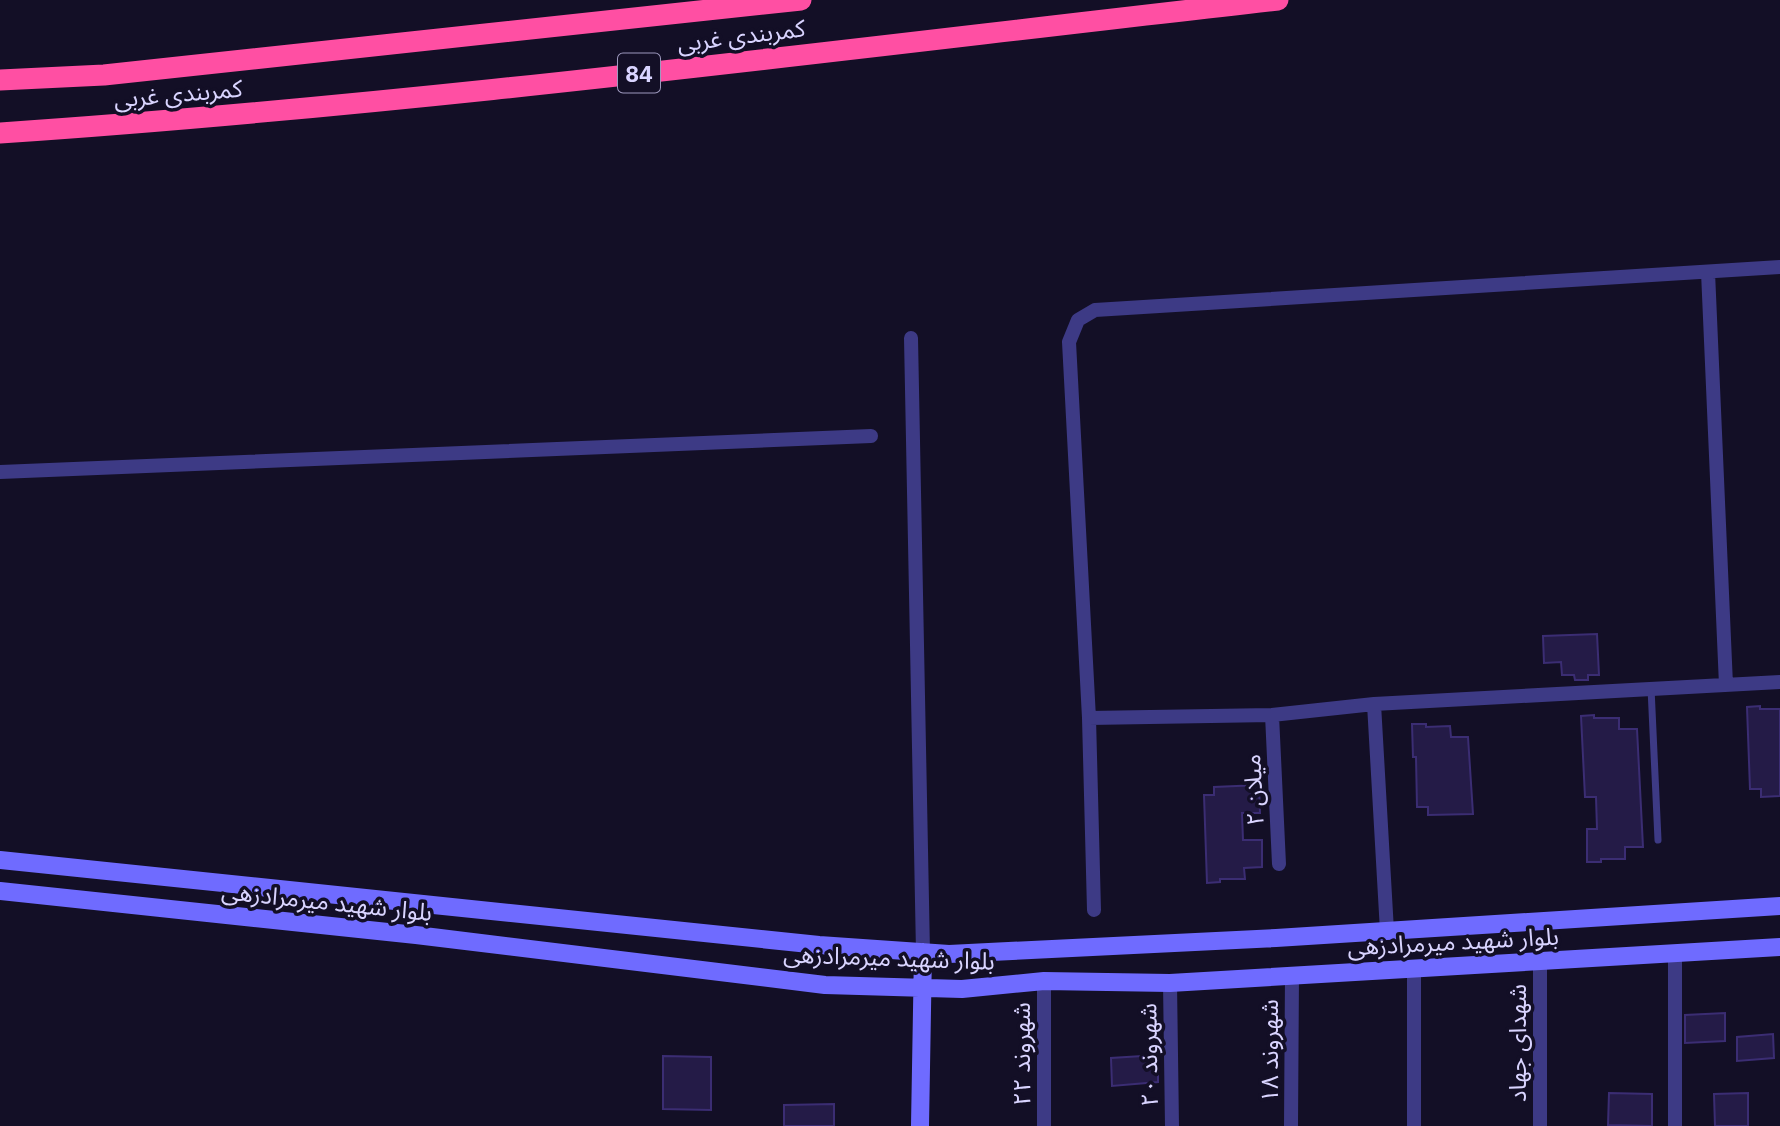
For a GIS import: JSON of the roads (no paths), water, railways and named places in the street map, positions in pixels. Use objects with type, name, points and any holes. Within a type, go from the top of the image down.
[{"type":"highway","name":"کمربندی غربی","points":[[0,80],[104,75],[801,0]]},
{"type":"highway","name":"کمربندی غربی","points":[[0,133],[433,97],[1278,0]]},
{"type":"main road","name":"بلوار شهید میرمرادزهی","points":[[0,860],[806,943],[949,954],[1387,931],[1780,906]]},
{"type":"main road","name":"بلوار شهید میرمرادزهی","points":[[0,891],[416,935],[825,985],[962,989],[1044,981],[1170,983],[1780,947]]},
{"type":"main road","points":[[920,1126],[923,952]]},
{"type":"street","points":[[1094,910],[1089,718],[1069,342],[1078,320],[1095,310],[1780,267]]},
{"type":"street","points":[[1708,272],[1726,685]]},
{"type":"street","points":[[911,338],[923,952]]},
{"type":"street","points":[[0,472],[871,436]]},
{"type":"street","points":[[1089,718],[1272,715],[1374,704],[1780,682]]},
{"type":"street","points":[[1374,704],[1387,931]]},
{"type":"street","name":"میلان ۲","points":[[1272,715],[1279,864]]},
{"type":"street","points":[[1675,953],[1675,1126]]},
{"type":"street","name":"شهدای جهاد","points":[[1540,961],[1540,1126]]},
{"type":"street","points":[[1414,968],[1414,1126]]},
{"type":"street","name":"شهروند ۱۸","points":[[1291,1126],[1292,975]]},
{"type":"street","name":"شهروند ۲۲","points":[[1044,981],[1044,1126]]},
{"type":"street","name":"شهروند ۲۰","points":[[1170,983],[1172,1126]]},
{"type":"lane","points":[[1651,687],[1658,840]]}]
